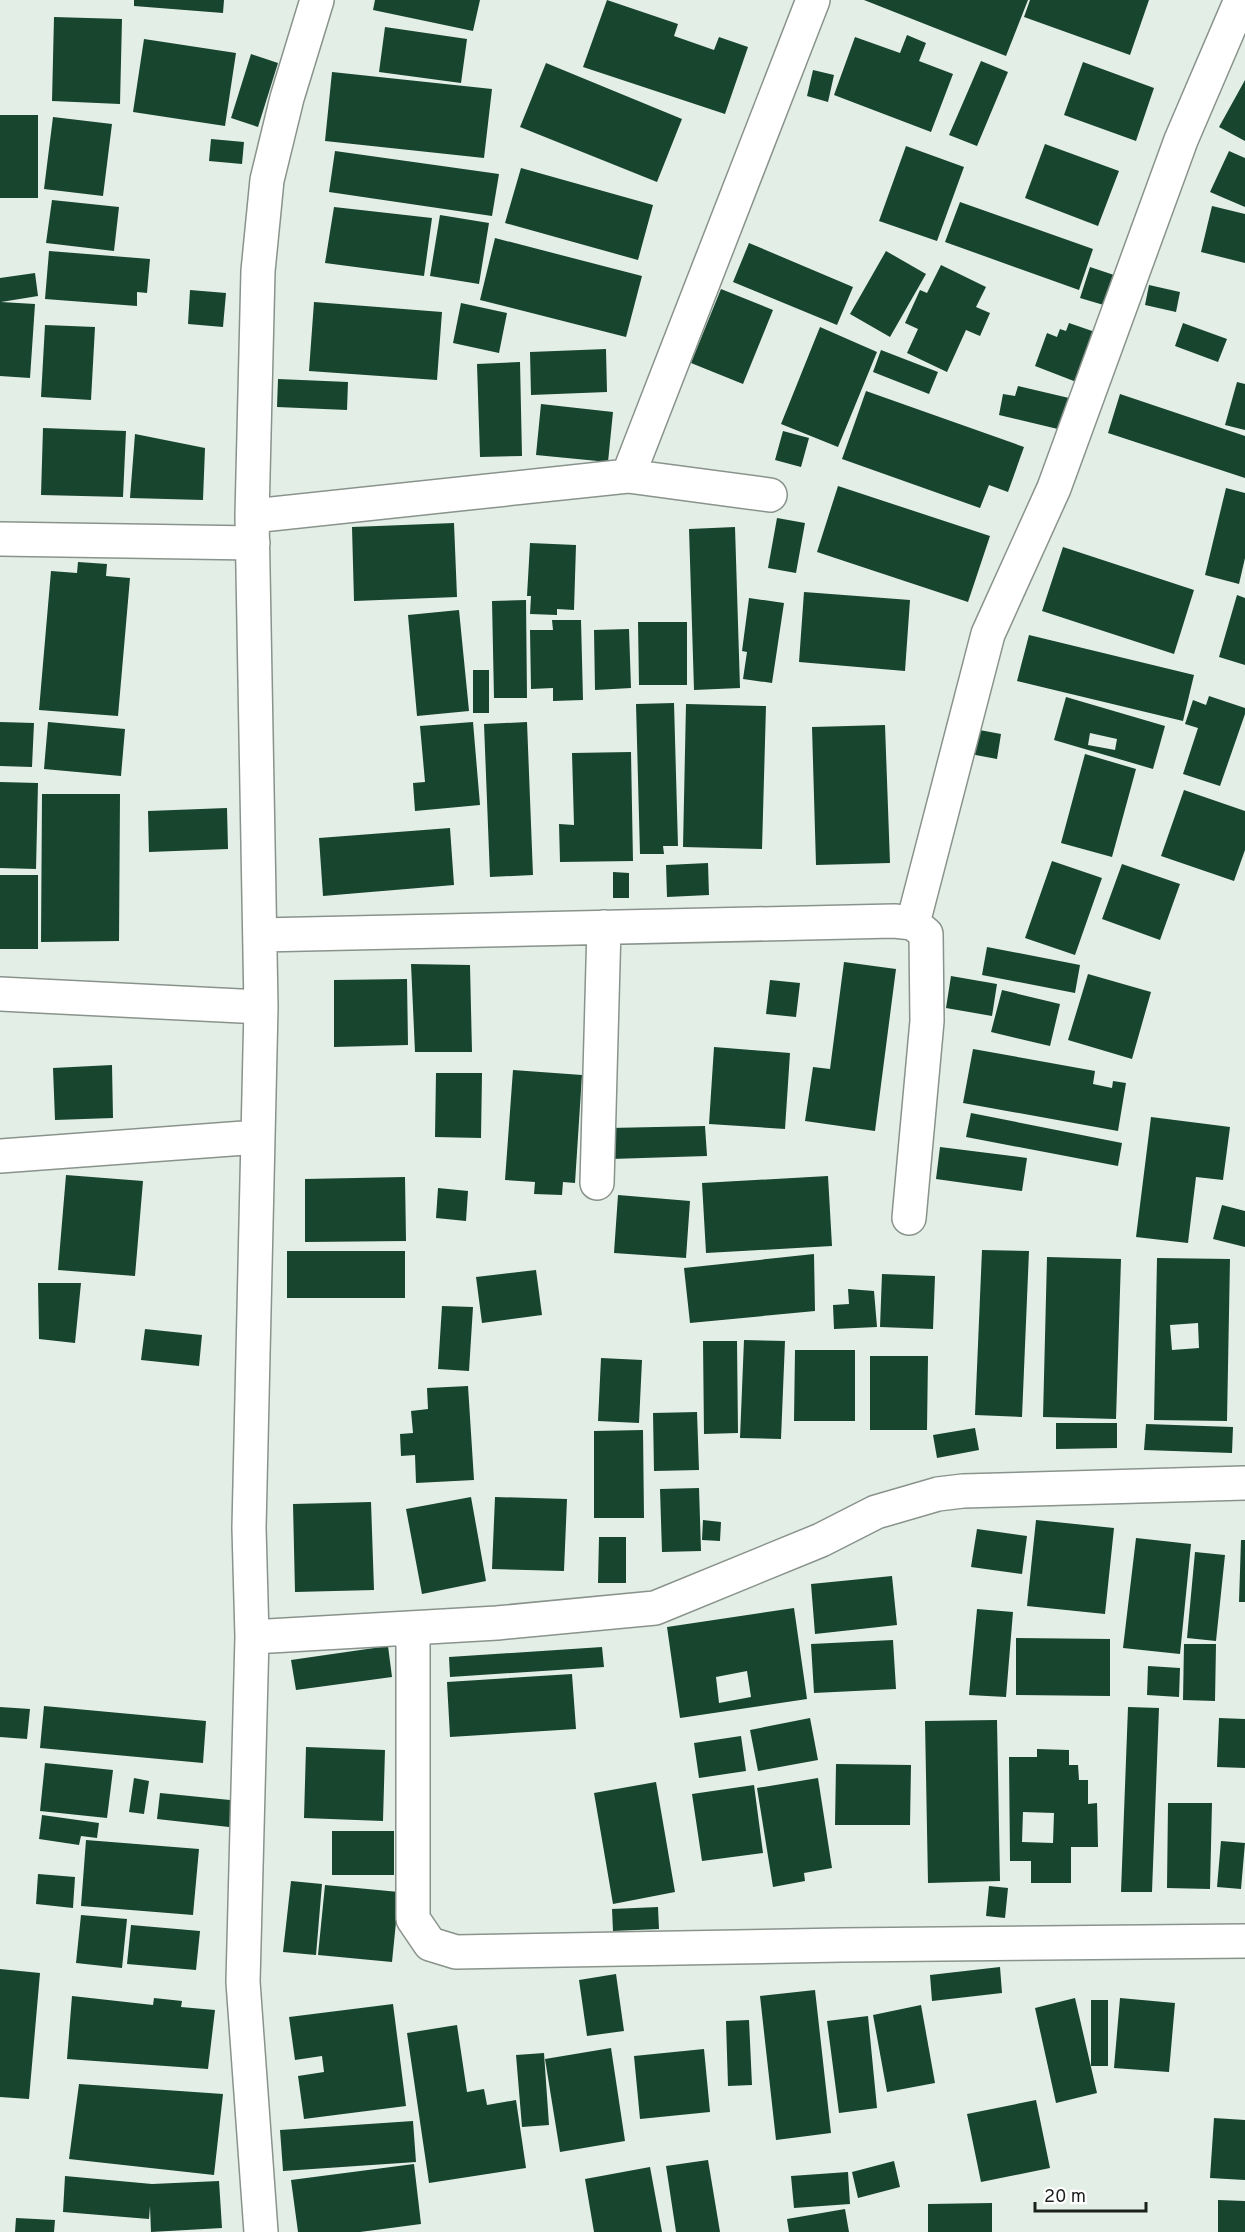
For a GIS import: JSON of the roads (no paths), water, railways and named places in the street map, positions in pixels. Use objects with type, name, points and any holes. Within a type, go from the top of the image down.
[{"type":"street","points":[[261,2232],[243,1982],[252,1637],[249,1528],[261,1007],[253,529],[258,271],[267,180],[287,98],[317,0]]},
{"type":"street","points":[[628,476],[813,0]]},
{"type":"street","points":[[913,922],[988,634],[1054,488],[1181,140],[1241,0]]},
{"type":"street","points":[[0,539],[253,529],[628,476],[770,495]]},
{"type":"street","points":[[260,934],[913,922],[926,934],[927,1022],[909,1218]]},
{"type":"street","points":[[597,1183],[604,927]]},
{"type":"street","points":[[0,994],[261,1007]]},
{"type":"street","points":[[0,1156],[258,1137]]},
{"type":"street","points":[[252,1637],[413,1628],[655,1608],[821,1540],[876,1512],[938,1494],[963,1491],[1245,1483]]},
{"type":"street","points":[[413,1628],[412,1919],[430,1944],[456,1952],[1245,1941]]}]
